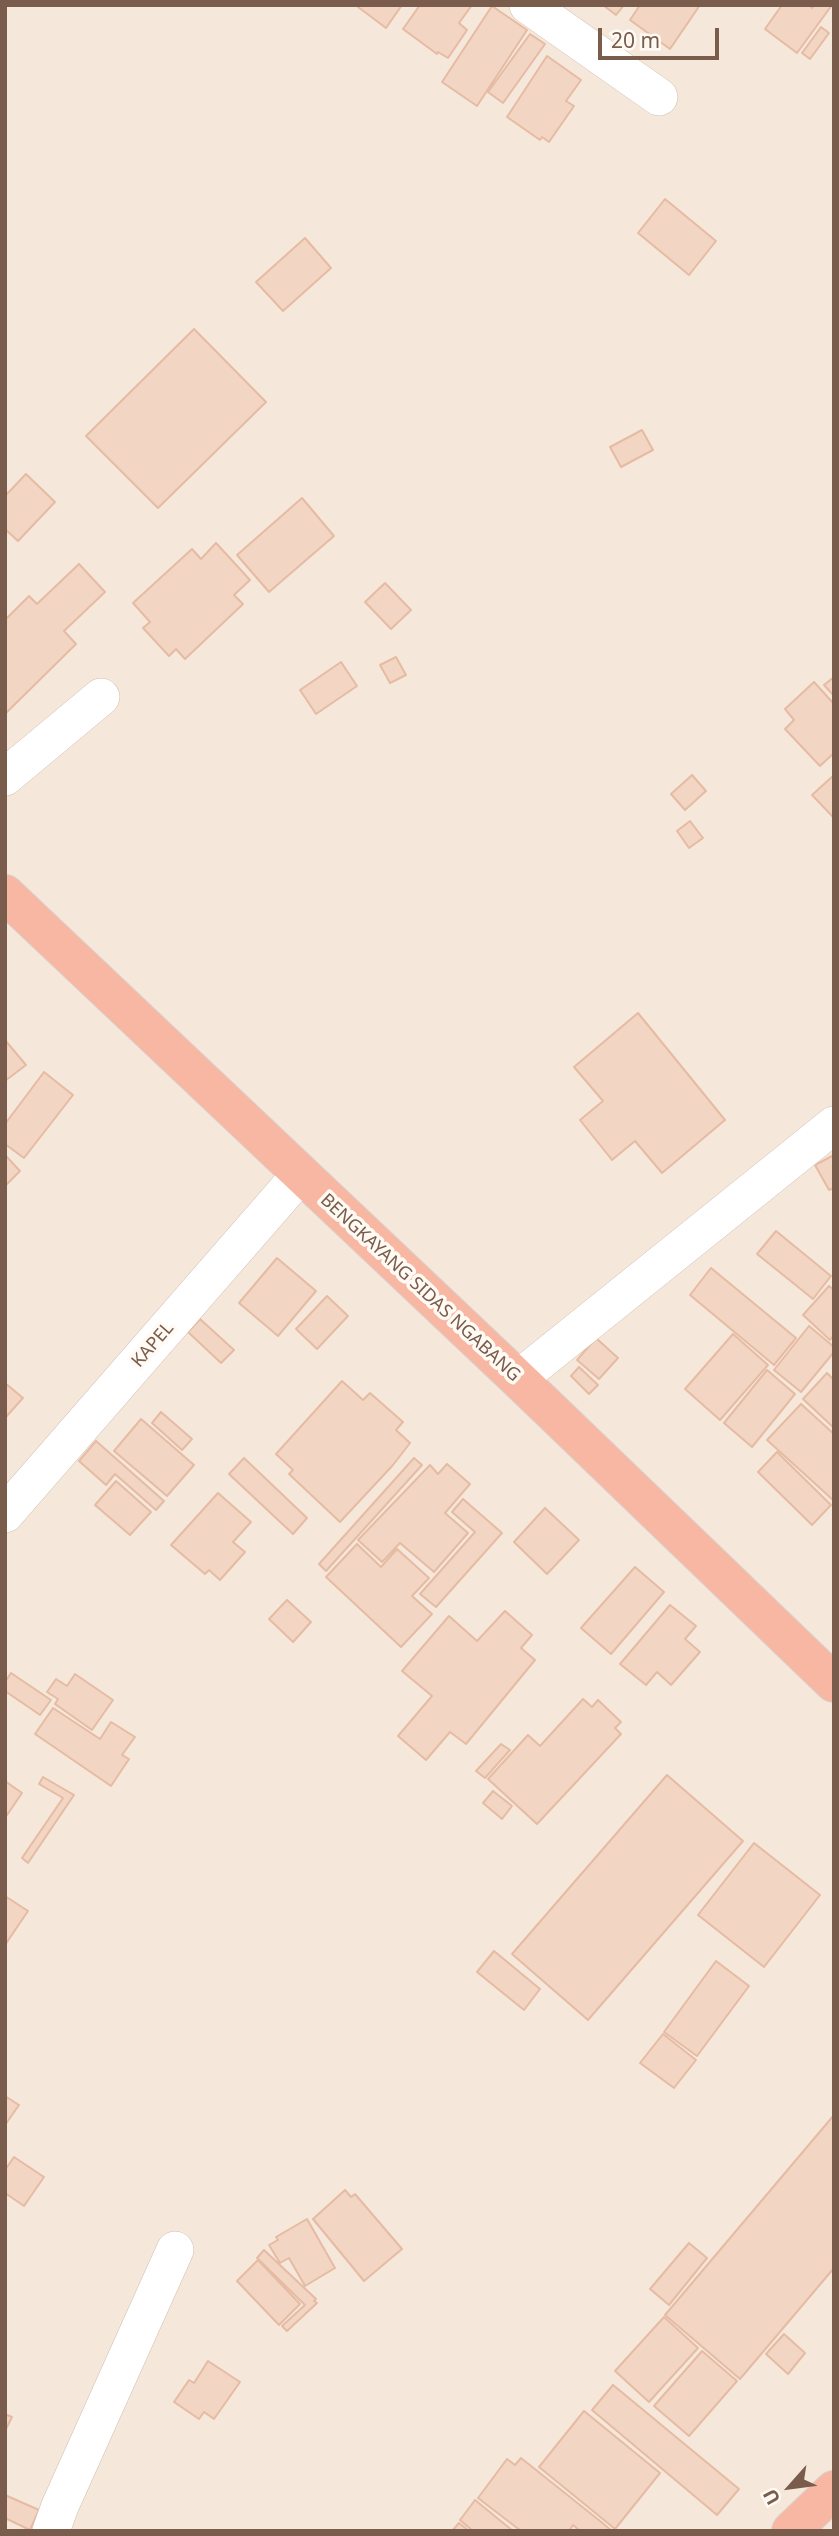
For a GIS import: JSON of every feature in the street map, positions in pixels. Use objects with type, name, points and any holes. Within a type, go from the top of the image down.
[{"type":"highway","name":"BENGKAYANG SIDAS NGABANG","points":[[5,894],[518,1379],[834,1683]]},
{"type":"highway","points":[[791,2531],[834,2490]]},
{"type":"street","points":[[528,5],[659,97]]},
{"type":"street","points":[[5,776],[101,697]]},
{"type":"street","points":[[518,1379],[834,1125]]},
{"type":"street","name":"KAPEL","points":[[5,1514],[300,1175]]},
{"type":"street","points":[[51,2531],[176,2250]]},
{"type":"shaded area","points":[[5,5],[834,5],[834,2531],[5,2531]]},
{"type":"building","points":[[402,5],[386,28],[358,7]]},
{"type":"building","points":[[420,5],[472,5],[459,23],[467,30],[448,58],[438,52],[437,54],[403,29]]},
{"type":"building","points":[[603,5],[624,5],[616,15]]},
{"type":"building","points":[[640,5],[700,5],[670,49],[630,20]]},
{"type":"building","points":[[782,5],[809,5],[812,8],[814,5],[832,5],[797,53],[765,29]]},
{"type":"building","points":[[492,6],[527,30],[477,106],[442,82]]},
{"type":"building","points":[[821,27],[829,33],[810,59],[802,53]]},
{"type":"building","points":[[530,34],[545,44],[503,103],[488,92]]},
{"type":"building","points":[[547,56],[581,80],[566,101],[574,106],[549,142],[542,137],[540,140],[507,117]]},
{"type":"building","points":[[665,199],[716,241],[689,275],[638,233]]},
{"type":"building","points":[[305,238],[331,268],[283,311],[256,282]]},
{"type":"building","points":[[194,329],[266,402],[158,508],[86,436]]},
{"type":"building","points":[[642,430],[653,450],[621,467],[610,447]]},
{"type":"building","points":[[26,474],[55,502],[18,541],[5,529],[5,496]]},
{"type":"building","points":[[302,498],[334,536],[269,592],[237,555]]},
{"type":"building","points":[[216,543],[250,580],[234,595],[243,604],[185,659],[176,649],[169,656],[143,628],[150,622],[133,603],[192,549],[201,559]]},
{"type":"building","points":[[79,564],[105,592],[64,631],[76,644],[5,714],[5,620],[29,596],[37,604]]},
{"type":"building","points":[[385,583],[411,610],[391,629],[365,602]]},
{"type":"building","points":[[396,657],[406,675],[390,683],[380,665]]},
{"type":"building","points":[[341,662],[357,686],[316,714],[300,690]]},
{"type":"building","points":[[834,677],[834,696],[824,685]]},
{"type":"building","points":[[814,682],[834,704],[834,753],[820,766],[785,729],[794,720],[785,709]]},
{"type":"building","points":[[692,775],[706,791],[685,810],[671,794]]},
{"type":"building","points":[[834,775],[834,818],[812,795]]},
{"type":"building","points":[[690,821],[703,838],[689,848],[677,831]]},
{"type":"building","points":[[638,1013],[725,1120],[662,1173],[635,1141],[612,1160],[580,1120],[603,1101],[574,1067]]},
{"type":"building","points":[[5,1040],[26,1065],[5,1081]]},
{"type":"building","points":[[44,1072],[73,1095],[24,1158],[5,1144],[5,1124]]},
{"type":"building","points":[[834,1155],[834,1188],[829,1190],[815,1165]]},
{"type":"building","points":[[5,1157],[20,1171],[5,1186]]},
{"type":"building","points":[[776,1231],[831,1276],[813,1299],[757,1254]]},
{"type":"building","points":[[277,1258],[316,1291],[278,1336],[239,1303]]},
{"type":"building","points":[[711,1268],[796,1338],[774,1365],[690,1295]]},
{"type":"building","points":[[829,1286],[834,1290],[834,1335],[830,1340],[803,1315]]},
{"type":"building","points":[[327,1296],[348,1316],[317,1349],[296,1329]]},
{"type":"building","points":[[200,1319],[234,1350],[221,1363],[188,1332]]},
{"type":"building","points":[[809,1326],[834,1347],[834,1352],[801,1392],[774,1370]]},
{"type":"building","points":[[733,1334],[768,1365],[720,1420],[685,1389]]},
{"type":"building","points":[[596,1338],[618,1358],[599,1379],[577,1360]]},
{"type":"building","points":[[579,1367],[598,1385],[589,1394],[571,1376]]},
{"type":"building","points":[[767,1370],[795,1394],[752,1447],[724,1423]]},
{"type":"building","points":[[827,1373],[834,1380],[834,1428],[803,1399]]},
{"type":"building","points":[[342,1381],[363,1400],[370,1393],[403,1422],[396,1430],[410,1443],[340,1522],[289,1474],[293,1470],[276,1454]]},
{"type":"building","points":[[5,1383],[23,1398],[5,1418]]},
{"type":"building","points":[[801,1404],[834,1434],[833,1500],[767,1440]]},
{"type":"building","points":[[161,1412],[192,1439],[182,1450],[152,1423]]},
{"type":"building","points":[[141,1419],[194,1465],[167,1496],[114,1451]]},
{"type":"building","points":[[96,1441],[164,1501],[156,1510],[115,1474],[106,1485],[79,1461]]},
{"type":"building","points":[[777,1452],[831,1505],[812,1525],[758,1472]]},
{"type":"building","points":[[244,1458],[307,1518],[293,1534],[229,1474]]},
{"type":"building","points":[[414,1458],[422,1465],[326,1571],[319,1564]]},
{"type":"building","points":[[447,1464],[470,1484],[445,1513],[468,1533],[434,1572],[400,1543],[382,1562],[358,1540],[430,1465],[438,1474]]},
{"type":"building","points":[[116,1481],[151,1512],[130,1535],[95,1505]]},
{"type":"building","points":[[218,1493],[251,1522],[233,1542],[245,1552],[220,1580],[209,1570],[205,1574],[171,1545]]},
{"type":"building","points":[[463,1499],[502,1533],[436,1607],[420,1594],[475,1532],[452,1512]]},
{"type":"building","points":[[545,1508],[579,1540],[547,1574],[514,1542]]},
{"type":"building","points":[[357,1544],[381,1567],[397,1549],[429,1578],[412,1596],[432,1614],[401,1647],[326,1577]]},
{"type":"building","points":[[635,1567],[664,1592],[611,1654],[581,1628]]},
{"type":"building","points":[[287,1600],[311,1622],[293,1642],[269,1619]]},
{"type":"building","points":[[670,1605],[696,1626],[685,1639],[700,1652],[671,1685],[657,1672],[646,1685],[620,1664]]},
{"type":"building","points":[[505,1611],[532,1635],[521,1648],[535,1660],[466,1744],[450,1732],[426,1760],[398,1736],[432,1696],[402,1671],[449,1616],[477,1641]]},
{"type":"building","points":[[11,1673],[51,1700],[40,1715],[5,1691],[5,1682]]},
{"type":"building","points":[[75,1674],[113,1700],[92,1730],[55,1704],[58,1699],[47,1692],[56,1679],[67,1686]]},
{"type":"building","points":[[583,1699],[592,1707],[598,1700],[621,1722],[615,1728],[621,1734],[537,1824],[488,1779],[528,1735],[540,1746]]},
{"type":"building","points":[[53,1708],[100,1739],[111,1722],[135,1737],[122,1755],[129,1759],[111,1786],[35,1734]]},
{"type":"building","points":[[501,1744],[510,1750],[485,1778],[476,1771]]},
{"type":"building","points":[[667,1775],[743,1841],[588,2020],[512,1954]]},
{"type":"building","points":[[43,1777],[74,1795],[28,1863],[22,1858],[63,1798],[39,1784]]},
{"type":"building","points":[[5,1781],[22,1793],[5,1818]]},
{"type":"building","points":[[493,1791],[512,1806],[502,1819],[483,1803]]},
{"type":"building","points":[[754,1843],[820,1895],[764,1967],[698,1915]]},
{"type":"building","points":[[5,1896],[28,1911],[5,1945]]},
{"type":"building","points":[[494,1951],[540,1989],[524,2010],[477,1972]]},
{"type":"building","points":[[716,1961],[749,1986],[697,2056],[664,2032]]},
{"type":"building","points":[[663,2034],[696,2060],[674,2088],[640,2063]]},
{"type":"building","points":[[5,2096],[19,2105],[5,2125]]},
{"type":"building","points":[[834,2115],[834,2268],[740,2379],[665,2315]]},
{"type":"building","points":[[14,2157],[44,2177],[24,2206],[5,2193],[5,2170]]},
{"type":"building","points":[[345,2190],[351,2197],[355,2194],[402,2249],[364,2281],[313,2219]]},
{"type":"building","points":[[307,2219],[335,2268],[305,2286],[289,2258],[280,2263],[269,2245],[278,2240],[276,2237]]},
{"type":"building","points":[[689,2243],[707,2258],[669,2305],[650,2289]]},
{"type":"building","points":[[264,2250],[316,2299],[314,2301],[317,2303],[287,2331],[282,2326],[305,2305],[257,2258]]},
{"type":"building","points":[[258,2260],[300,2304],[279,2325],[237,2281]]},
{"type":"building","points":[[664,2317],[698,2348],[649,2402],[615,2371]]},
{"type":"building","points":[[784,2334],[805,2353],[788,2374],[766,2354]]},
{"type":"building","points":[[702,2351],[737,2381],[689,2436],[654,2406]]},
{"type":"building","points":[[208,2361],[240,2382],[214,2419],[204,2412],[199,2419],[174,2402],[189,2380],[194,2383]]},
{"type":"building","points":[[613,2385],[739,2489],[717,2515],[592,2410]]},
{"type":"building","points":[[584,2411],[660,2473],[615,2529],[539,2467]]},
{"type":"building","points":[[5,2414],[12,2417],[5,2431]]},
{"type":"building","points":[[521,2458],[612,2531],[580,2531],[573,2525],[569,2531],[521,2531],[478,2498],[507,2459],[515,2465]]},
{"type":"building","points":[[5,2495],[39,2510],[30,2530],[5,2518]]},
{"type":"building","points":[[475,2500],[513,2531],[473,2531],[460,2520]]},
{"type":"building","points":[[459,2523],[469,2531],[452,2531]]}]
